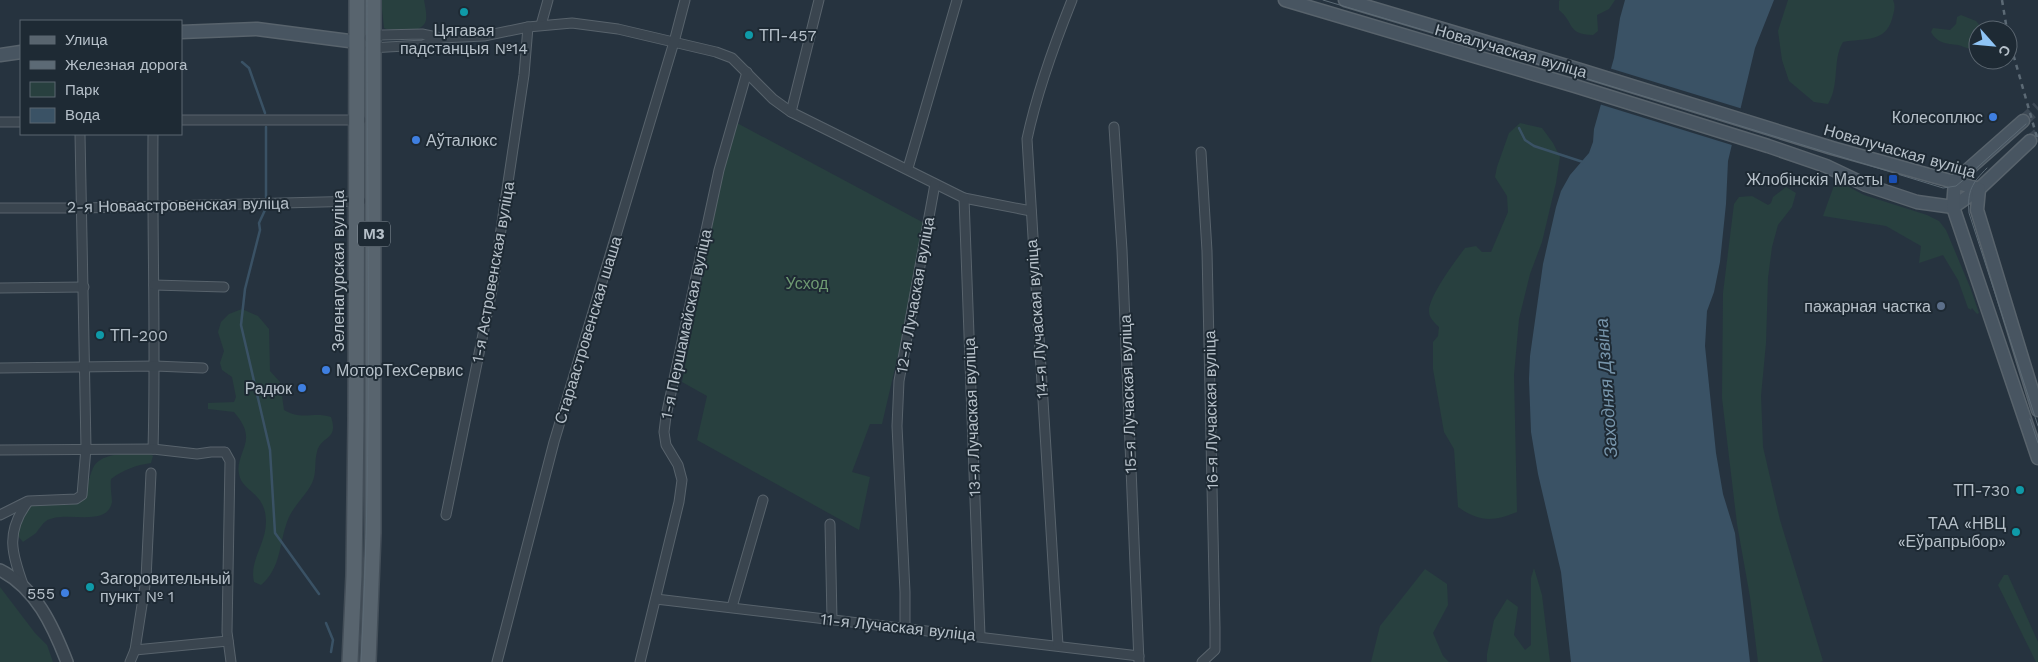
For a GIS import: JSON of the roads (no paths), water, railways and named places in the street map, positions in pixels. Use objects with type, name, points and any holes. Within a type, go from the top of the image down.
[{"type":"main road","name":"Зеленагурская вуліца","points":[[350,662],[354,575],[356,420],[355,152],[357,0]]},
{"type":"main road","name":"М3","points":[[368,662],[373,533],[373,0]]},
{"type":"main road","name":"Новалучаская вуліца","points":[[1285,0],[1575,86],[1768,146],[1826,166],[1876,189],[1917,202],[1953,207],[1979,189]]},
{"type":"main road","name":"Новалучаская вуліца","points":[[1349,1],[1832,148],[1979,189]]},
{"type":"main road","points":[[182,32],[258,29],[357,42]]},
{"type":"main road","points":[[0,55],[20,52]]},
{"type":"main road","points":[[2023,121],[1955,182],[1953,207],[2038,458]]},
{"type":"main road","points":[[2030,141],[1979,189],[1977,210],[2038,410]]},
{"type":"street","points":[[541,25],[548,0]]},
{"type":"street","name":"Стараастровенская шаша","points":[[497,662],[554,442],[685,0]]},
{"type":"street","points":[[790,112],[819,0]]},
{"type":"street","points":[[908,168],[957,0]]},
{"type":"street","name":"14-я Лучаская вуліца","points":[[1058,645],[1027,139],[1059,33],[1072,0]]},
{"type":"street","points":[[1348,20],[1349,1]]},
{"type":"street","points":[[357,42],[424,44],[441,38],[484,36],[528,27],[572,22],[618,29],[674,42],[732,58],[773,99],[790,112],[908,168],[964,198],[1031,211]]},
{"type":"street","name":"1-я Астровенская вуліца","points":[[446,515],[492,290],[524,75],[528,27]]},
{"type":"street","name":"1-я Першамайская вуліца","points":[[640,662],[679,502],[682,480],[678,465],[666,445],[664,432],[666,416],[719,170],[747,72]]},
{"type":"street","points":[[182,120],[373,120]]},
{"type":"street","points":[[0,122],[20,122]]},
{"type":"street","name":"15-я Лучаская вуліца","points":[[1114,126],[1122,260],[1139,659]]},
{"type":"street","points":[[0,515],[28,501],[76,499],[82,495],[86,448],[80,135]]},
{"type":"street","points":[[153,135],[152,206],[155,366],[153,449]]},
{"type":"street","points":[[355,152],[373,152]]},
{"type":"street","name":"16-я Лучаская вуліца","points":[[1201,152],[1207,252],[1215,627],[1215,650],[1202,662]]},
{"type":"street","name":"12-я Лучаская вуліца","points":[[905,628],[897,426],[899,381],[935,184]]},
{"type":"street","name":"13-я Лучаская вуліца","points":[[964,198],[980,636]]},
{"type":"street","name":"2-я Новаастровенская вуліца","points":[[0,208],[82,208],[374,200]]},
{"type":"street","points":[[154,285],[224,287]]},
{"type":"street","points":[[0,288],[84,288]]},
{"type":"street","points":[[1992,321],[2008,314]]},
{"type":"street","points":[[0,368],[155,366],[203,368]]},
{"type":"street","points":[[356,420],[373,420]]},
{"type":"street","points":[[0,450],[86,448],[153,449],[197,454],[225,452],[230,461],[228,641],[231,662]]},
{"type":"street","points":[[130,662],[135,650],[146,579],[151,473]]},
{"type":"street","points":[[732,607],[763,500]]},
{"type":"street","points":[[24,587],[17,568],[12,537],[16,517],[28,501]]},
{"type":"street","points":[[830,524],[832,620]]},
{"type":"street","points":[[0,570],[24,587],[40,605],[67,662]]},
{"type":"street","name":"11-я Лучаская вуліца","points":[[656,599],[1058,645],[1139,659]]},
{"type":"street","points":[[135,650],[228,641]]},
{"type":"water","name":"Заходняя Дзвіна","points":[[1625,0],[1774,0],[1755,48],[1728,161],[1720,262],[1714,292],[1707,311],[1705,346],[1716,453],[1723,494],[1735,533],[1750,662],[1571,662],[1561,572],[1538,474],[1531,432],[1530,356],[1543,264],[1556,207],[1561,191],[1570,175],[1589,153],[1593,142],[1594,129],[1614,58],[1620,18]]},
{"type":"waterway","points":[[242,62],[249,68],[265,113]]},
{"type":"waterway","points":[[266,127],[266,197]]},
{"type":"waterway","points":[[1519,128],[1525,140],[1534,146],[1583,162]]},
{"type":"waterway","points":[[265,210],[259,223],[260,230],[245,289],[241,325],[270,450],[275,533],[319,594]]},
{"type":"waterway","points":[[326,623],[333,640],[331,652]]},
{"type":"tunnel","points":[[2023,121],[2038,107]]},
{"type":"tunnel","points":[[2030,141],[2038,134]]},
{"type":"tram line","points":[[361,662],[365,579],[368,414],[367,0]]},
{"type":"tram line","points":[[1323,0],[1943,188],[1956,186],[2026,124]]},
{"type":"tram line","points":[[1987,168],[1974,183],[1970,193],[1969,213],[2038,426]]},
{"type":"tram line","points":[[2030,419],[2038,443]]},
{"type":"railway","points":[[2002,0],[2005,20]]},
{"type":"railway","points":[[2018,70],[2038,141]]},
{"type":"place","name":"Цягавая падстанцыя №14","points":[[464,12]]},
{"type":"place","name":"ТП-457","points":[[749,35]]},
{"type":"place","name":"Колесоплюс","points":[[1993,117]]},
{"type":"place","name":"Аўталюкс","points":[[416,140]]},
{"type":"place","name":"Жлобінскія Масты","points":[[1893,179]]},
{"type":"place","name":"пажарная частка","points":[[1941,306]]},
{"type":"place","name":"ТП-200","points":[[100,335]]},
{"type":"place","name":"МоторТехСервис","points":[[326,370]]},
{"type":"place","name":"Радюк","points":[[302,388]]},
{"type":"place","name":"ТП-730","points":[[2020,490]]},
{"type":"place","name":"ТАА «НВЦ «Еўрапрыбор»","points":[[2016,532]]},
{"type":"place","name":"Загоровительный пункт № 1","points":[[90,587]]},
{"type":"place","name":"555","points":[[65,593]]},
{"type":"park label","name":"Усход","points":[[807,283]]}]
